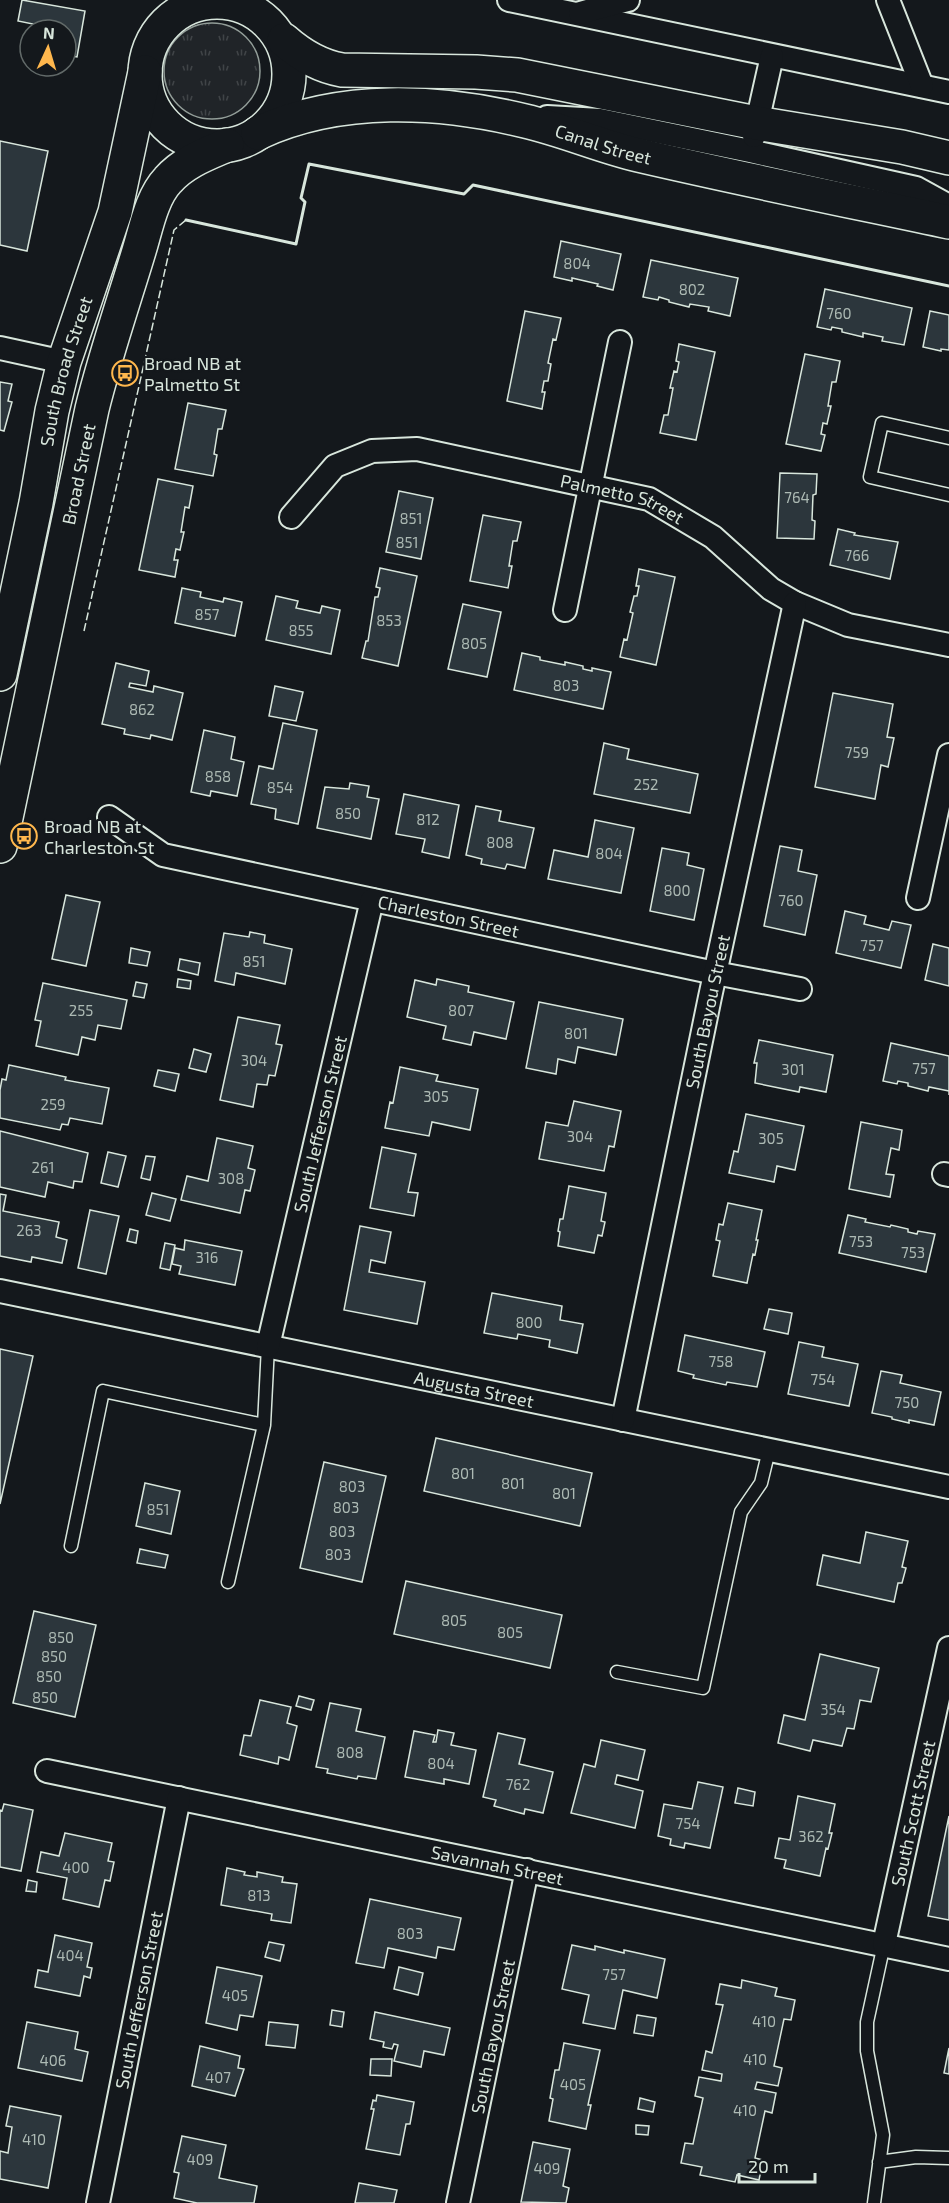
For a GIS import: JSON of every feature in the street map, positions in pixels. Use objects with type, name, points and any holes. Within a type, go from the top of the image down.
[{"type":"main road","name":"South Broad Street","points":[[0,674],[36,503],[52,411],[64,362],[115,212],[162,0]]},
{"type":"main road","points":[[284,40],[288,57],[286,92],[271,122],[258,133],[227,145],[210,146],[194,142],[168,126],[158,115],[151,102],[149,57],[161,30],[185,11],[214,3],[229,4],[257,8],[284,40],[308,58],[330,68],[517,75],[753,137],[902,147],[949,158]]},
{"type":"main road","name":"Canal Street","points":[[258,133],[310,114],[353,107],[408,106],[494,114],[550,128],[639,156],[949,222]]},
{"type":"main road","name":"Broad Street","points":[[2,830],[92,409],[101,372],[150,218],[160,190],[177,171],[206,153],[227,145]]},
{"type":"street","points":[[508,0],[574,7],[772,56],[949,92]]},
{"type":"street","points":[[574,7],[628,0]]},
{"type":"street","points":[[888,0],[922,86]]},
{"type":"street","points":[[753,137],[772,56]]},
{"type":"street","points":[[494,114],[600,120],[753,137],[916,188],[949,206]]},
{"type":"street","points":[[565,610],[620,342]]},
{"type":"street","points":[[0,348],[64,362]]},
{"type":"street","name":"Palmetto Street","points":[[291,517],[335,466],[372,450],[417,449],[649,499],[713,537],[771,589],[795,603],[848,625],[949,645]]},
{"type":"street","name":"South Bayou Street","points":[[623,1420],[715,973],[795,603]]},
{"type":"street","points":[[918,898],[949,755]]},
{"type":"street","name":"Charleston Street","points":[[109,816],[163,855],[715,973],[800,989]]},
{"type":"street","name":"South Jefferson Street","points":[[268,1347],[372,900]]},
{"type":"street","name":"Augusta Street","points":[[0,1291],[949,1487]]},
{"type":"street","name":"South Scott Street","points":[[884,1944],[949,1648]]},
{"type":"street","name":"Savannah Street","points":[[47,1771],[949,1959]]},
{"type":"street","name":"South Jefferson Street","points":[[98,2203],[179,1798]]},
{"type":"street","name":"South Bayou Street","points":[[458,2203],[527,1870]]},
{"type":"lane","points":[[949,438],[882,423],[870,477],[949,495]]},
{"type":"lane","points":[[228,1582],[264,1425],[268,1347]]},
{"type":"lane","points":[[71,1546],[103,1391],[264,1425]]},
{"type":"lane","points":[[616,1672],[703,1688],[741,1512],[761,1483],[769,1450]]},
{"type":"lane","points":[[874,2203],[883,2135],[867,2051],[867,2022],[884,1944]]},
{"type":"lane","points":[[879,2162],[916,2157],[949,2158]]},
{"type":"green space","points":[[212,23],[231,26],[246,37],[257,52],[260,71],[257,90],[246,105],[231,116],[212,119],[193,116],[178,105],[167,90],[164,71],[167,52],[178,37],[193,26]]},
{"type":"building","points":[[22,0],[85,11],[78,51],[78,18],[19,18]]},
{"type":"building","points":[[0,141],[48,151],[27,251],[0,245]]},
{"type":"building","points":[[561,241],[621,254],[613,290],[572,278],[572,281],[554,277]]},
{"type":"building","points":[[651,260],[738,278],[730,316],[708,311],[709,307],[690,304],[689,307],[659,297],[658,300],[643,297]]},
{"type":"building","points":[[825,289],[912,308],[904,345],[882,341],[883,337],[863,333],[863,337],[842,332],[842,329],[832,327],[831,330],[817,327]]},
{"type":"building","points":[[525,311],[561,318],[556,340],[553,339],[548,363],[551,364],[548,381],[544,381],[542,409],[507,401]]},
{"type":"building","points":[[930,311],[949,315],[949,350],[941,349],[941,351],[923,347]]},
{"type":"building","points":[[679,344],[715,352],[696,440],[660,433],[664,415],[668,415],[673,388],[670,388],[679,362],[676,361]]},
{"type":"building","points":[[805,354],[840,361],[836,382],[832,382],[828,406],[831,406],[827,424],[823,423],[821,434],[825,435],[821,451],[786,444]]},
{"type":"building","points":[[0,382],[12,384],[8,401],[12,402],[4,431],[0,430]]},
{"type":"building","points":[[188,403],[226,410],[222,429],[218,429],[213,476],[175,469]]},
{"type":"building","points":[[780,473],[817,474],[816,494],[813,495],[814,539],[777,538]]},
{"type":"building","points":[[158,479],[193,486],[189,508],[185,507],[181,532],[184,532],[180,550],[176,549],[174,560],[178,560],[175,577],[139,570]]},
{"type":"building","points":[[399,491],[433,498],[421,559],[386,552]]},
{"type":"building","points":[[483,515],[521,522],[517,541],[513,541],[508,588],[470,581]]},
{"type":"building","points":[[838,529],[855,533],[854,535],[898,542],[890,579],[830,565]]},
{"type":"building","points":[[380,568],[417,576],[398,666],[362,658],[366,641],[368,641],[375,597],[378,597],[380,588],[376,587]]},
{"type":"building","points":[[639,569],[675,577],[656,665],[620,657],[624,639],[627,640],[634,596],[637,596]]},
{"type":"building","points":[[182,588],[201,592],[200,597],[223,602],[224,598],[242,602],[235,636],[175,623]]},
{"type":"building","points":[[276,596],[298,601],[296,608],[320,613],[322,606],[340,610],[331,654],[266,640]]},
{"type":"building","points":[[463,604],[501,612],[487,677],[448,669]]},
{"type":"building","points":[[522,653],[540,657],[540,660],[565,665],[565,662],[583,666],[583,669],[592,671],[592,668],[611,672],[603,709],[514,690]]},
{"type":"building","points":[[116,663],[149,671],[146,686],[130,683],[129,687],[153,692],[154,686],[183,693],[172,740],[151,735],[150,739],[124,734],[125,729],[102,724]]},
{"type":"building","points":[[275,686],[303,692],[296,721],[269,716]]},
{"type":"building","points":[[833,693],[893,704],[887,737],[894,738],[888,767],[881,765],[875,799],[815,787]]},
{"type":"building","points":[[283,723],[317,730],[298,824],[275,819],[276,809],[251,804],[259,766],[273,769]]},
{"type":"building","points":[[204,730],[235,737],[231,759],[244,762],[237,796],[211,791],[210,796],[191,792]]},
{"type":"building","points":[[604,743],[629,749],[627,759],[698,774],[690,813],[594,794]]},
{"type":"building","points":[[350,783],[369,786],[367,797],[379,799],[371,839],[317,828],[325,787],[349,789]]},
{"type":"building","points":[[404,794],[459,805],[449,858],[422,852],[425,839],[396,834]]},
{"type":"building","points":[[476,806],[501,811],[499,821],[534,828],[525,868],[507,864],[505,869],[481,864],[482,859],[466,855]]},
{"type":"building","points":[[595,820],[634,828],[621,893],[548,879],[554,850],[588,857]]},
{"type":"building","points":[[780,846],[802,850],[798,871],[817,875],[805,935],[764,926]]},
{"type":"building","points":[[662,848],[689,853],[687,865],[704,869],[694,920],[650,911]]},
{"type":"building","points":[[66,895],[100,902],[86,966],[52,959]]},
{"type":"building","points":[[845,911],[866,916],[864,924],[889,930],[892,921],[911,925],[901,968],[836,953]]},
{"type":"building","points":[[250,932],[265,935],[264,943],[292,949],[285,984],[236,973],[234,985],[215,981],[224,933],[249,937]]},
{"type":"building","points":[[933,944],[949,948],[949,986],[925,980]]},
{"type":"building","points":[[131,948],[150,952],[147,966],[129,963]]},
{"type":"building","points":[[180,959],[200,963],[198,975],[178,970]]},
{"type":"building","points":[[178,979],[191,981],[190,989],[177,987]]},
{"type":"building","points":[[437,979],[469,986],[468,992],[514,1002],[506,1039],[474,1032],[471,1045],[443,1039],[446,1026],[407,1017],[415,980],[436,985]]},
{"type":"building","points":[[136,982],[147,984],[144,998],[133,996]]},
{"type":"building","points":[[43,983],[127,1000],[121,1029],[98,1025],[95,1040],[82,1037],[78,1055],[36,1046],[41,1021],[35,1020]]},
{"type":"building","points":[[539,1002],[623,1019],[616,1055],[578,1047],[575,1063],[558,1059],[556,1074],[526,1068]]},
{"type":"building","points":[[238,1017],[280,1025],[276,1044],[282,1045],[275,1076],[269,1075],[267,1085],[257,1084],[253,1107],[220,1100]]},
{"type":"building","points":[[759,1040],[833,1055],[826,1092],[800,1087],[799,1092],[755,1083],[757,1063],[754,1063]]},
{"type":"building","points":[[891,1043],[949,1056],[949,1091],[929,1087],[928,1091],[908,1086],[908,1083],[898,1081],[897,1084],[883,1081]]},
{"type":"building","points":[[194,1049],[211,1054],[206,1072],[189,1068]]},
{"type":"building","points":[[9,1065],[66,1077],[65,1080],[109,1088],[102,1124],[70,1118],[68,1125],[62,1124],[60,1130],[0,1118],[0,1090],[2,1079],[6,1080]]},
{"type":"building","points":[[400,1067],[438,1075],[436,1081],[478,1089],[470,1130],[432,1122],[429,1136],[385,1128]]},
{"type":"building","points":[[158,1070],[179,1074],[175,1091],[154,1086]]},
{"type":"building","points":[[574,1101],[621,1111],[614,1147],[609,1146],[604,1171],[539,1159],[546,1122],[568,1126]]},
{"type":"building","points":[[746,1114],[804,1126],[795,1170],[777,1166],[774,1182],[729,1173],[734,1151],[738,1152]]},
{"type":"building","points":[[861,1122],[902,1130],[899,1150],[891,1148],[886,1174],[894,1175],[890,1197],[849,1189]]},
{"type":"building","points":[[0,1131],[88,1153],[82,1182],[74,1181],[73,1188],[48,1182],[45,1197],[0,1187]]},
{"type":"building","points":[[217,1138],[253,1146],[248,1168],[255,1170],[250,1191],[245,1190],[240,1213],[181,1200],[187,1176],[208,1181]]},
{"type":"building","points":[[382,1147],[416,1154],[408,1192],[418,1193],[414,1216],[370,1208]]},
{"type":"building","points":[[108,1152],[126,1156],[118,1187],[101,1183]]},
{"type":"building","points":[[146,1156],[155,1157],[150,1180],[141,1178]]},
{"type":"building","points":[[569,1186],[606,1193],[601,1221],[605,1222],[602,1236],[598,1235],[594,1253],[558,1246],[560,1219],[563,1219]]},
{"type":"building","points":[[152,1193],[176,1199],[170,1221],[146,1215]]},
{"type":"building","points":[[0,1194],[6,1195],[3,1211],[59,1222],[56,1237],[67,1240],[62,1263],[32,1257],[31,1262],[0,1256]]},
{"type":"building","points":[[728,1203],[762,1210],[755,1255],[753,1254],[747,1283],[713,1276],[720,1241],[716,1240],[719,1224],[723,1225]]},
{"type":"building","points":[[90,1210],[119,1216],[106,1274],[78,1268]]},
{"type":"building","points":[[848,1215],[866,1219],[865,1222],[908,1229],[908,1232],[917,1234],[918,1231],[935,1234],[926,1272],[839,1253]]},
{"type":"building","points":[[360,1226],[391,1232],[385,1263],[371,1260],[369,1272],[425,1282],[417,1324],[344,1310]]},
{"type":"building","points":[[130,1229],[138,1231],[136,1243],[127,1241]]},
{"type":"building","points":[[185,1240],[242,1251],[235,1285],[179,1274],[181,1266],[172,1264],[175,1248],[184,1250]]},
{"type":"building","points":[[165,1243],[175,1245],[170,1270],[160,1268]]},
{"type":"building","points":[[492,1293],[562,1306],[560,1320],[583,1324],[577,1353],[549,1347],[550,1340],[518,1334],[517,1339],[484,1333]]},
{"type":"building","points":[[769,1309],[792,1313],[788,1334],[764,1329]]},
{"type":"building","points":[[685,1335],[765,1352],[757,1387],[727,1382],[726,1385],[693,1378],[694,1375],[678,1371]]},
{"type":"building","points":[[799,1342],[824,1347],[822,1357],[858,1364],[849,1406],[788,1394]]},
{"type":"building","points":[[0,1349],[33,1356],[0,1504]]},
{"type":"building","points":[[881,1371],[902,1375],[900,1383],[941,1392],[934,1425],[909,1420],[909,1423],[872,1413]]},
{"type":"building","points":[[436,1438],[592,1473],[580,1526],[424,1491]]},
{"type":"building","points":[[324,1462],[386,1476],[362,1582],[300,1568]]},
{"type":"building","points":[[145,1483],[180,1491],[171,1534],[136,1526]]},
{"type":"building","points":[[866,1532],[908,1541],[902,1567],[906,1568],[902,1583],[898,1583],[894,1602],[817,1585],[823,1555],[860,1563]]},
{"type":"building","points":[[140,1549],[168,1555],[165,1568],[137,1563]]},
{"type":"building","points":[[406,1581],[562,1615],[550,1668],[394,1634]]},
{"type":"building","points":[[34,1611],[96,1625],[75,1717],[13,1703]]},
{"type":"building","points":[[820,1654],[879,1668],[871,1702],[860,1700],[854,1729],[847,1728],[842,1746],[813,1740],[810,1751],[778,1743],[784,1715],[805,1720]]},
{"type":"building","points":[[299,1696],[314,1700],[311,1710],[296,1706]]},
{"type":"building","points":[[260,1700],[291,1707],[287,1723],[297,1726],[289,1760],[279,1757],[278,1764],[240,1755],[244,1735],[251,1736]]},
{"type":"building","points":[[330,1703],[361,1709],[356,1731],[385,1737],[376,1779],[358,1776],[357,1779],[327,1773],[328,1769],[316,1767]]},
{"type":"building","points":[[438,1730],[454,1733],[451,1745],[476,1750],[469,1784],[444,1779],[444,1784],[405,1777],[414,1731],[435,1735],[433,1742],[436,1742]]},
{"type":"building","points":[[498,1733],[525,1739],[519,1764],[553,1772],[543,1813],[525,1809],[524,1814],[494,1806],[496,1800],[483,1797]]},
{"type":"building","points":[[601,1740],[645,1750],[638,1780],[617,1775],[615,1784],[643,1791],[635,1828],[571,1813],[584,1764],[595,1767]]},
{"type":"building","points":[[698,1782],[723,1787],[710,1848],[685,1843],[684,1848],[670,1845],[671,1839],[658,1836],[664,1804],[692,1809]]},
{"type":"building","points":[[738,1788],[755,1792],[753,1806],[735,1803]]},
{"type":"building","points":[[798,1796],[835,1804],[829,1833],[832,1833],[820,1876],[784,1868],[786,1860],[775,1858],[779,1838],[790,1840]]},
{"type":"building","points":[[4,1804],[33,1810],[21,1871],[0,1867],[0,1810],[2,1811]]},
{"type":"building","points":[[949,1816],[949,1920],[928,1916]]},
{"type":"building","points":[[65,1833],[112,1843],[108,1861],[114,1862],[110,1881],[105,1880],[99,1907],[63,1899],[67,1878],[37,1872],[41,1852],[59,1856]]},
{"type":"building","points":[[227,1868],[245,1872],[244,1875],[257,1877],[257,1872],[283,1877],[282,1882],[297,1884],[291,1923],[271,1920],[272,1914],[221,1905]]},
{"type":"building","points":[[28,1880],[37,1882],[36,1892],[26,1891]]},
{"type":"building","points":[[370,1899],[461,1918],[454,1950],[438,1947],[436,1958],[388,1948],[384,1968],[356,1963]]},
{"type":"building","points":[[55,1935],[92,1943],[87,1967],[92,1968],[90,1978],[84,1976],[80,1996],[35,1987],[38,1970],[48,1972]]},
{"type":"building","points":[[269,1942],[284,1945],[280,1961],[265,1957]]},
{"type":"building","points":[[572,1945],[595,1950],[595,1946],[624,1953],[624,1950],[665,1959],[657,1998],[623,1990],[615,2029],[583,2023],[589,1995],[562,1989]]},
{"type":"building","points":[[217,1967],[262,1976],[253,2017],[240,2015],[237,2030],[206,2023]]},
{"type":"building","points":[[399,1967],[423,1973],[418,1995],[394,1989]]},
{"type":"building","points":[[742,1980],[777,1988],[775,1996],[795,2000],[791,2020],[784,2019],[774,2066],[782,2068],[778,2086],[757,2082],[755,2089],[776,2093],[772,2113],[765,2111],[755,2158],[763,2160],[759,2180],[737,2175],[735,2182],[700,2175],[702,2167],[681,2163],[685,2143],[693,2144],[703,2098],[695,2096],[699,2077],[721,2081],[722,2074],[702,2070],[706,2051],[712,2053],[723,2005],[716,2004],[720,1984],[741,1988]]},
{"type":"building","points":[[332,2010],[344,2012],[342,2027],[330,2025]]},
{"type":"building","points":[[375,2012],[450,2028],[444,2055],[424,2051],[421,2067],[394,2061],[398,2045],[394,2044],[392,2049],[383,2047],[384,2042],[370,2039]]},
{"type":"building","points":[[637,2015],[656,2018],[653,2036],[634,2033]]},
{"type":"building","points":[[27,2022],[78,2032],[75,2049],[88,2052],[82,2081],[18,2068]]},
{"type":"building","points":[[269,2022],[298,2025],[295,2048],[266,2045]]},
{"type":"building","points":[[564,2043],[600,2050],[588,2105],[591,2105],[586,2129],[549,2121],[555,2070],[559,2070]]},
{"type":"building","points":[[200,2046],[240,2056],[238,2068],[244,2069],[235,2096],[192,2086]]},
{"type":"building","points":[[949,2048],[949,2074],[944,2073]]},
{"type":"building","points":[[371,2059],[392,2059],[391,2076],[370,2075]]},
{"type":"building","points":[[377,2095],[414,2102],[410,2124],[406,2124],[400,2155],[366,2149],[374,2109],[371,2109]]},
{"type":"building","points":[[640,2098],[655,2102],[653,2112],[638,2109]]},
{"type":"building","points":[[10,2106],[61,2116],[48,2188],[0,2179],[0,2151],[8,2153],[12,2127],[6,2126]]},
{"type":"building","points":[[636,2125],[649,2126],[648,2135],[636,2134]]},
{"type":"building","points":[[182,2136],[226,2145],[219,2178],[257,2186],[254,2203],[197,2203],[174,2198],[179,2173],[174,2172]]},
{"type":"building","points":[[533,2142],[570,2149],[563,2186],[569,2188],[566,2203],[521,2202]]},
{"type":"building","points":[[359,2183],[397,2190],[394,2203],[355,2203]]},
{"type":"fence","points":[[84,631],[174,230],[186,220]]},
{"type":"wall","points":[[186,220],[296,244],[305,202],[301,198],[309,164],[464,194],[473,185],[949,286]]},
{"type":"place","name":"Broad NB at Palmetto St","points":[[125,373]]},
{"type":"place","name":"Broad NB at Charleston St","points":[[24,836]]}]
